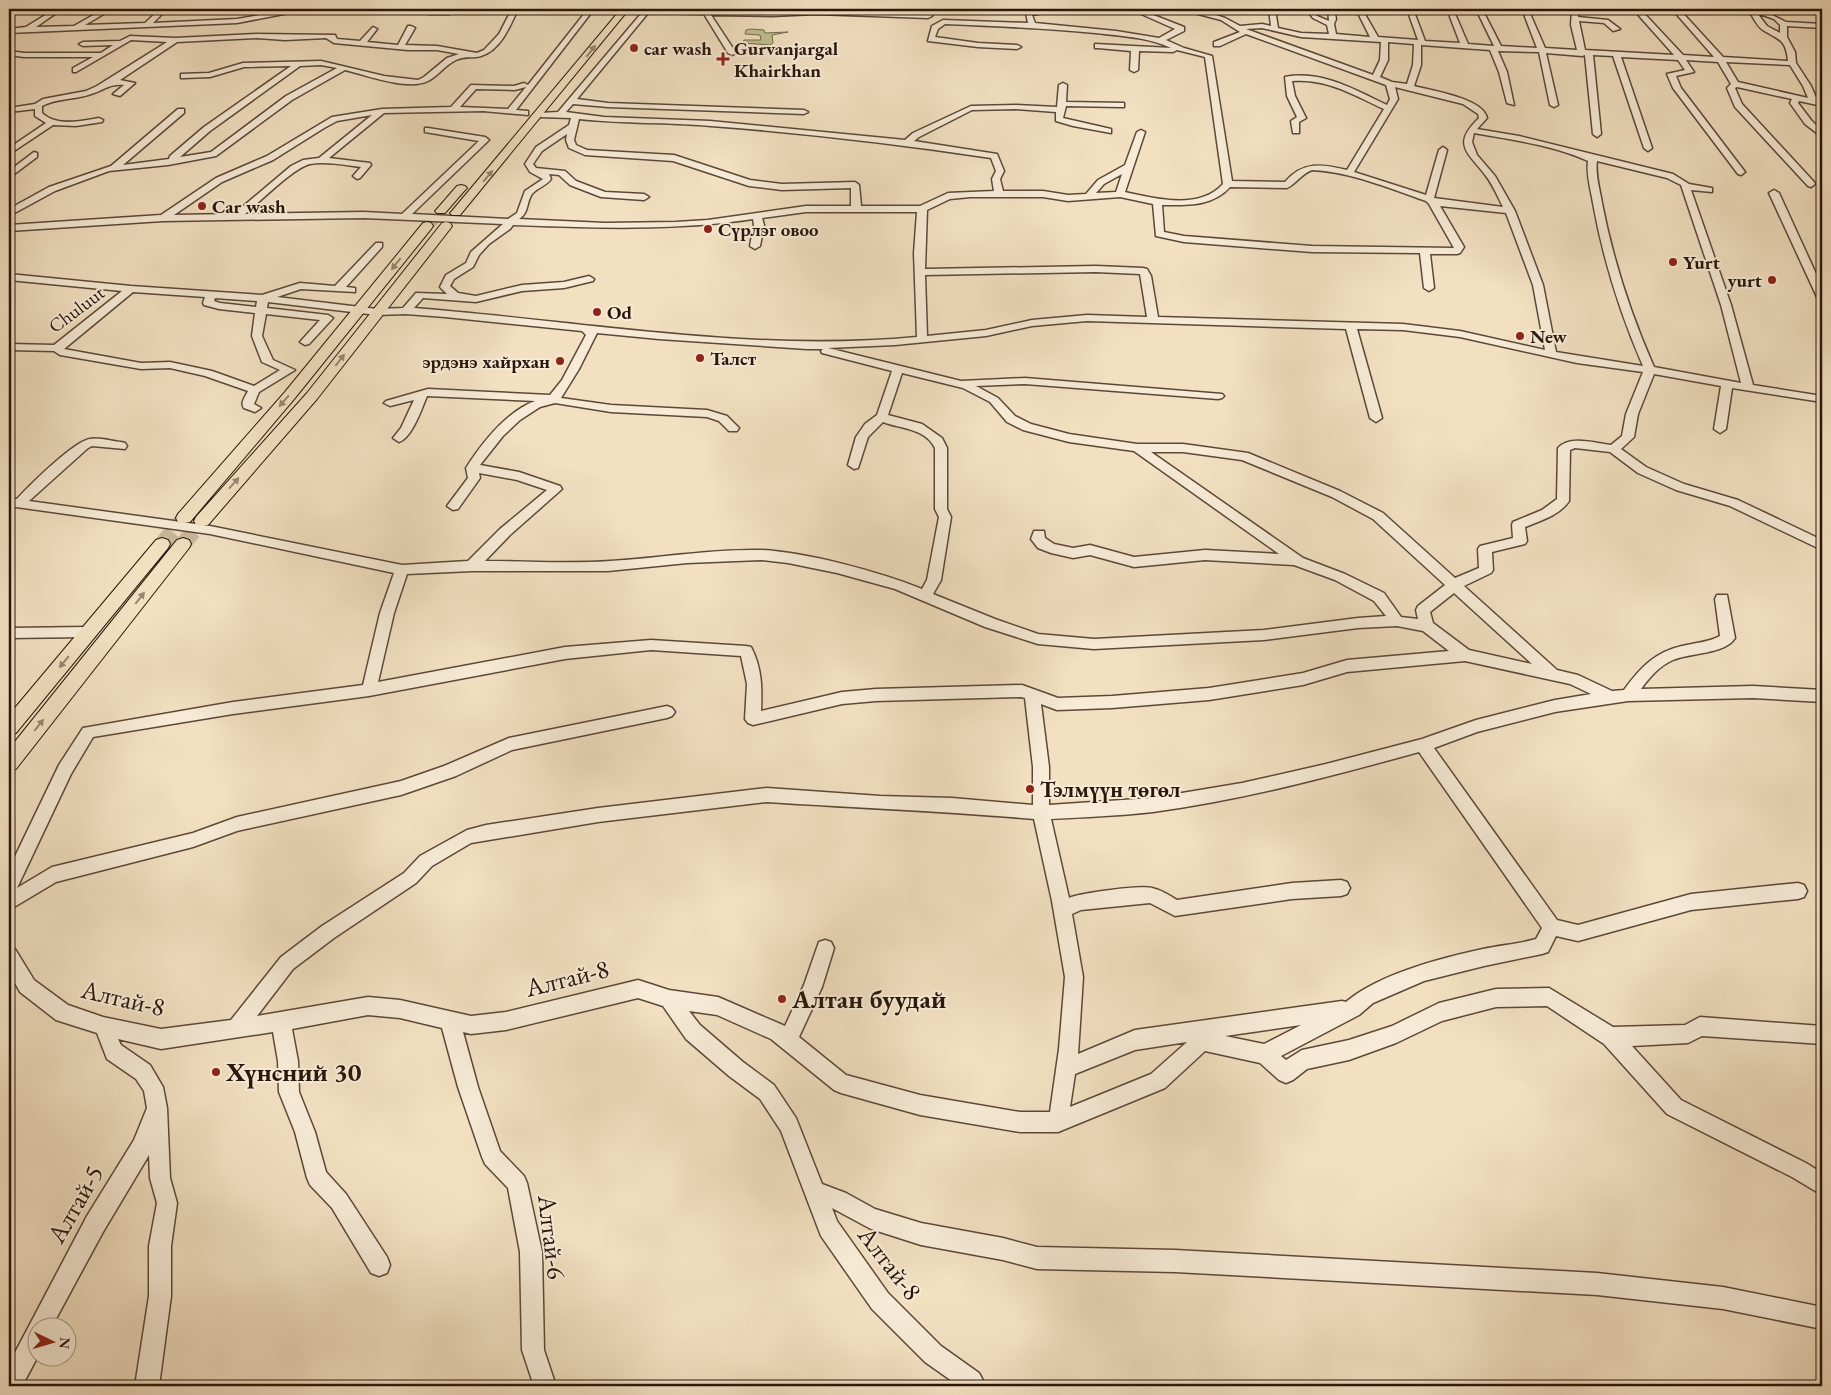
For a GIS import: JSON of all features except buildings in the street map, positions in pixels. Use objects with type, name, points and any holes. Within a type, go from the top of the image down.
[{"type":"main road","points":[[456,213],[625,9]]},
{"type":"main road","points":[[522,117],[537,99]]},
{"type":"main road","points":[[441,212],[467,181]]},
{"type":"main road","points":[[184,518],[360,310],[427,226]]},
{"type":"main road","points":[[202,521],[312,396],[446,226]]},
{"type":"main road","points":[[9,728],[162,544]]},
{"type":"main road","points":[[9,764],[183,544]]},
{"type":"street","points":[[28,29],[59,9]]},
{"type":"street","points":[[76,28],[109,9]]},
{"type":"street","points":[[146,26],[164,9]]},
{"type":"street","points":[[9,31],[146,26],[307,9]]},
{"type":"street","points":[[428,12],[450,12],[452,9]]},
{"type":"street","points":[[76,70],[130,38],[175,40],[257,36],[285,38],[326,36],[332,37],[334,41],[362,42],[400,47],[437,48],[477,55],[487,52],[502,35],[515,9]]},
{"type":"street","points":[[510,112],[591,9]]},
{"type":"street","points":[[560,114],[572,102],[647,10],[772,14],[817,11],[928,16],[931,9]]},
{"type":"street","points":[[1133,9],[1181,29],[1160,40]]},
{"type":"street","points":[[1182,9],[1208,10],[1243,30],[1390,84],[1410,87],[1466,102],[1479,110],[1483,118],[1471,130],[1468,142],[1473,156],[1491,176],[1510,211],[1538,285],[1551,355]]},
{"type":"street","points":[[1272,9],[1276,30]]},
{"type":"street","points":[[1309,9],[1315,17],[1330,24]]},
{"type":"street","points":[[1331,9],[1333,19],[1330,24],[1333,36]]},
{"type":"street","points":[[1359,9],[1375,39]]},
{"type":"street","points":[[1410,9],[1419,42],[1415,77],[1410,87]]},
{"type":"street","points":[[1450,9],[1465,46]]},
{"type":"street","points":[[1479,9],[1496,48],[1511,103]]},
{"type":"street","points":[[1525,9],[1542,50],[1549,74],[1554,105]]},
{"type":"street","points":[[1575,9],[1575,25],[1585,54],[1597,134]]},
{"type":"street","points":[[1636,9],[1682,59],[1690,72],[1671,74],[1677,88],[1740,172]]},
{"type":"street","points":[[1676,9],[1720,60],[1735,84],[1822,104]]},
{"type":"street","points":[[1756,11],[1764,28],[1783,37]]},
{"type":"street","points":[[1744,15],[1756,11],[1776,18],[1784,24],[1821,27]]},
{"type":"street","points":[[706,12],[732,52]]},
{"type":"street","points":[[1032,25],[1028,14],[1041,12]]},
{"type":"street","points":[[944,13],[944,22]]},
{"type":"street","points":[[1576,19],[1606,21],[1616,30]]},
{"type":"street","points":[[896,21],[1032,25],[1081,29],[1160,40],[1182,50],[1208,56],[1228,184]]},
{"type":"street","points":[[944,22],[935,28],[931,39],[978,45],[1017,47]]},
{"type":"street","points":[[1784,24],[1783,37],[1791,52],[1792,63],[1807,86],[1813,102]]},
{"type":"street","points":[[1217,44],[1243,30],[1256,26],[1302,35],[1618,56],[1792,63]]},
{"type":"street","points":[[125,27],[117,34],[131,36],[130,38]]},
{"type":"street","points":[[400,47],[411,28]]},
{"type":"street","points":[[362,42],[373,29]]},
{"type":"street","points":[[9,110],[37,106],[46,101],[88,93],[113,81],[175,40]]},
{"type":"street","points":[[1376,78],[1383,66],[1386,52],[1384,40]]},
{"type":"street","points":[[82,44],[122,43]]},
{"type":"street","points":[[1098,46],[1182,50]]},
{"type":"street","points":[[1635,48],[1641,56]]},
{"type":"street","points":[[1134,70],[1135,49]]},
{"type":"street","points":[[9,53],[24,55],[103,55]]},
{"type":"street","points":[[184,76],[210,75],[239,61],[298,65],[322,63],[370,73],[383,78],[419,82],[427,79],[450,60],[465,54]]},
{"type":"street","points":[[1618,56],[1648,148]]},
{"type":"street","points":[[168,162],[208,129],[298,65]]},
{"type":"street","points":[[9,213],[52,189],[114,168],[168,162],[220,151],[289,98],[343,68]]},
{"type":"street","points":[[1296,131],[1295,121],[1302,118],[1291,96],[1288,79],[1316,78],[1389,109]]},
{"type":"street","points":[[113,81],[131,83],[117,94]]},
{"type":"street","points":[[1349,173],[1394,99],[1390,84]]},
{"type":"street","points":[[1735,84],[1731,88],[1738,104],[1811,184]]},
{"type":"street","points":[[1063,85],[1059,118],[1073,124],[1108,131]]},
{"type":"street","points":[[453,110],[474,87],[515,88],[524,86]]},
{"type":"street","points":[[1797,97],[1794,103],[1797,109],[1822,135]]},
{"type":"street","points":[[572,102],[804,112]]},
{"type":"street","points":[[907,143],[916,135],[971,108],[1121,105]]},
{"type":"street","points":[[37,106],[39,108],[38,114],[41,118],[51,123],[81,124],[99,120]]},
{"type":"street","points":[[163,218],[205,188],[270,158],[321,126],[351,115],[382,111],[483,109],[510,112],[522,117]]},
{"type":"street","points":[[114,168],[181,111]]},
{"type":"street","points":[[322,160],[382,111]]},
{"type":"street","points":[[539,115],[560,114],[574,122],[710,124],[907,143],[994,156],[1000,171],[996,179],[999,194]]},
{"type":"street","points":[[476,299],[455,294],[445,287],[450,277],[470,265],[474,254],[486,242],[507,227],[508,222],[522,214],[528,193],[544,183],[546,179],[545,175],[534,170],[529,164],[539,149],[574,122]]},
{"type":"street","points":[[574,122],[570,140],[572,146],[585,152],[674,158],[749,183],[782,187],[855,185],[856,208]]},
{"type":"street","points":[[11,150],[51,123]]},
{"type":"street","points":[[405,216],[485,140],[428,130]]},
{"type":"street","points":[[1471,130],[1519,139],[1589,158],[1670,176],[1685,184],[1726,305],[1748,388]]},
{"type":"street","points":[[1120,194],[1140,132]]},
{"type":"street","points":[[1157,202],[1159,234],[1184,239],[1312,249],[1457,251],[1460,249],[1431,201],[1442,150]]},
{"type":"street","points":[[9,175],[34,156]]},
{"type":"street","points":[[1589,158],[1593,160],[1599,210],[1610,263],[1633,333],[1650,370],[1632,414],[1628,437],[1613,450]]},
{"type":"street","points":[[237,216],[294,168],[306,162],[322,160],[367,165],[357,176]]},
{"type":"street","points":[[1088,196],[1101,182],[1129,167]]},
{"type":"street","points":[[9,228],[163,218],[237,216],[405,216],[605,226],[648,226],[708,223],[795,209],[922,209],[948,196],[999,194],[1043,194],[1068,198],[1120,194],[1157,202],[1196,202],[1219,194],[1228,184],[1287,184],[1302,170],[1314,168],[1349,173],[1431,201],[1510,211]]},
{"type":"street","points":[[534,170],[562,173],[573,183],[604,195],[644,197]]},
{"type":"street","points":[[1686,186],[1709,190]]},
{"type":"street","points":[[1774,193],[1822,297]]},
{"type":"street","points":[[922,209],[919,253],[922,339]]},
{"type":"street","points":[[755,246],[759,225],[757,215]]},
{"type":"street","points":[[338,289],[379,245]]},
{"type":"street","points":[[1424,251],[1429,288]]},
{"type":"street","points":[[921,272],[1096,269],[1143,271],[1146,276],[1154,320]]},
{"type":"street","points":[[9,277],[131,289],[263,298],[378,312],[406,311],[659,336],[807,346],[875,344],[986,332],[1059,320],[1087,318],[1403,327],[1460,334],[1551,355],[1822,399]]},
{"type":"street","points":[[406,311],[420,295],[476,299],[522,288],[564,286],[590,279]]},
{"type":"street","points":[[263,298],[300,286],[351,290]]},
{"type":"street","name":"Chuluut","points":[[9,347],[58,348],[131,289]]},
{"type":"street","points":[[211,294],[208,302],[260,311],[328,318],[305,342]]},
{"type":"street","points":[[255,408],[248,406],[248,402],[255,390],[289,370],[268,362],[257,336],[263,298]]},
{"type":"street","points":[[1350,325],[1376,418]]},
{"type":"street","points":[[453,506],[474,478],[472,468],[491,440],[533,406],[553,399],[578,361],[592,334],[585,328]]},
{"type":"street","points":[[807,346],[956,383],[988,396],[1011,419],[1027,427],[1069,438],[1137,448],[1183,448],[1244,456],[1336,494],[1378,516],[1551,673]]},
{"type":"street","points":[[58,348],[60,352],[141,366],[170,364],[208,373],[255,390]]},
{"type":"street","points":[[854,465],[860,441],[869,425],[882,417],[898,369]]},
{"type":"street","points":[[956,383],[1025,381],[1218,396]]},
{"type":"street","points":[[1720,430],[1727,383]]},
{"type":"street","points":[[390,403],[422,394],[444,393],[553,399],[566,403],[644,411],[682,411],[715,414],[726,419],[733,428]]},
{"type":"street","points":[[399,438],[406,429],[422,394]]},
{"type":"street","points":[[882,417],[927,431],[936,438],[941,448],[940,509],[945,517],[934,580],[925,596]]},
{"type":"street","points":[[14,503],[84,445],[91,442],[121,446]]},
{"type":"street","points":[[1427,626],[1423,610],[1455,584],[1486,570],[1485,549],[1520,541],[1518,525],[1547,513],[1563,501],[1563,483],[1567,464],[1564,448],[1574,444],[1613,450],[1642,470],[1680,487],[1734,503],[1822,545]]},
{"type":"street","points":[[1137,448],[1298,560],[1340,577],[1379,597],[1397,621]]},
{"type":"street","points":[[472,468],[519,476],[556,489],[505,532],[472,566]]},
{"type":"street","points":[[14,503],[210,530],[402,570],[472,566],[608,566],[688,558],[761,555],[788,558],[837,568],[899,585],[990,623],[1038,639],[1094,644],[1264,635],[1358,622],[1397,621],[1427,626],[1465,655]]},
{"type":"street","points":[[1038,534],[1038,539],[1043,545],[1051,548],[1073,552],[1090,550],[1134,562],[1205,555],[1298,560]]},
{"type":"street","points":[[369,690],[387,614],[402,570]]},
{"type":"street","points":[[1628,695],[1646,670],[1666,657],[1717,646],[1728,638],[1722,599]]},
{"type":"street","points":[[9,633],[88,632]]},
{"type":"street","points":[[9,886],[61,778],[88,732],[233,708],[369,690],[565,653],[651,645],[746,651],[751,659],[754,681],[753,719],[842,698],[876,695],[1022,691],[1057,704],[1112,702],[1209,694],[1303,678],[1347,666],[1465,655],[1573,679],[1611,697]]},
{"type":"street","points":[[236,1028],[287,963],[335,928],[410,878],[426,861],[467,837],[486,832],[598,815],[767,795],[880,803],[952,805],[1041,813],[1152,805],[1233,792],[1326,771],[1423,745],[1476,726],[1546,708],[1611,697],[1753,692],[1822,696]]},
{"type":"street","points":[[1032,694],[1041,766],[1041,813],[1062,909],[1074,977],[1066,1068],[1058,1122]]},
{"type":"street","points":[[9,902],[52,876],[193,840],[237,824],[401,788],[450,770],[509,744],[667,712]]},
{"type":"street","points":[[1423,745],[1552,927],[1578,933],[1691,902],[1798,890]]},
{"type":"street","points":[[1062,909],[1080,902],[1150,895],[1175,908],[1292,891],[1341,888]]},
{"type":"street","points":[[1265,1054],[1352,1009],[1366,997],[1423,974],[1484,957],[1524,951],[1542,946],[1552,927]]},
{"type":"street","points":[[788,1040],[813,987],[825,948]]},
{"type":"street","name":"Алтай-8","points":[[10,962],[26,986],[63,1012],[103,1026],[161,1039],[282,1022],[368,1006],[400,1009],[471,1025],[506,1022],[595,998],[638,989],[669,999],[694,1032],[736,1069],[767,1092],[789,1125],[829,1228],[880,1301],[933,1354],[971,1381],[974,1386]]},
{"type":"street","points":[[669,999],[718,1006],[778,1032],[842,1082],[920,1105],[1020,1122],[1058,1122],[1158,1081],[1202,1041],[1265,1054],[1286,1073],[1302,1060],[1349,1050],[1396,1034],[1439,1012],[1496,998],[1548,997],[1611,1038],[1674,1107],[1799,1170],[1822,1185]]},
{"type":"street","points":[[1066,1068],[1134,1040],[1352,1009]]},
{"type":"street","name":"Алтай-6","points":[[450,1021],[468,1087],[492,1157],[517,1183],[531,1252],[533,1350],[545,1386]]},
{"type":"street","points":[[282,1022],[288,1061],[289,1092],[305,1132],[317,1178],[339,1201],[356,1225],[379,1265]]},
{"type":"street","points":[[103,1026],[114,1052],[143,1072],[153,1087],[157,1108],[160,1178],[168,1203],[160,1246],[160,1296],[147,1386]]},
{"type":"street","points":[[1611,1038],[1688,1034],[1700,1026],[1822,1035]]},
{"type":"street","name":"Алтай-5","points":[[45,1318],[95,1224],[142,1147],[157,1108]]},
{"type":"street","points":[[816,1192],[839,1200],[871,1218],[921,1234],[1003,1249],[1037,1258],[1174,1261],[1598,1284],[1723,1298],[1822,1318]]},
{"type":"street","points":[[10,1386],[28,1351]]},
{"type":"green space","points":[[746,30],[764,30],[765,33],[788,32],[772,35],[773,43],[770,45],[742,43],[744,40],[761,40],[760,35],[745,34]]},
{"type":"tunnel","points":[[427,226],[441,211]]},
{"type":"tunnel","points":[[162,544],[184,518]]},
{"type":"tunnel","points":[[183,544],[202,521]]},
{"type":"place","name":"car wash","points":[[634,48]]},
{"type":"place","name":"Gurvanjargal Khairkhan","points":[[723,59]]},
{"type":"place","name":"Car wash","points":[[202,206]]},
{"type":"place","name":"Сүрлэг овоо","points":[[708,229]]},
{"type":"place","name":"Yurt","points":[[1673,262]]},
{"type":"place","name":"yurt","points":[[1772,280]]},
{"type":"place","name":"Od","points":[[597,312]]},
{"type":"place","name":"New","points":[[1520,336]]},
{"type":"place","name":"Талст","points":[[700,358]]},
{"type":"place","name":"эрдэнэ хайрхан","points":[[560,361]]},
{"type":"place","name":"Тэлмүүн төгөл","points":[[1030,789]]},
{"type":"place","name":"Алтан буудай","points":[[782,999]]},
{"type":"place","name":"Хүнсний 30","points":[[216,1072]]}]
